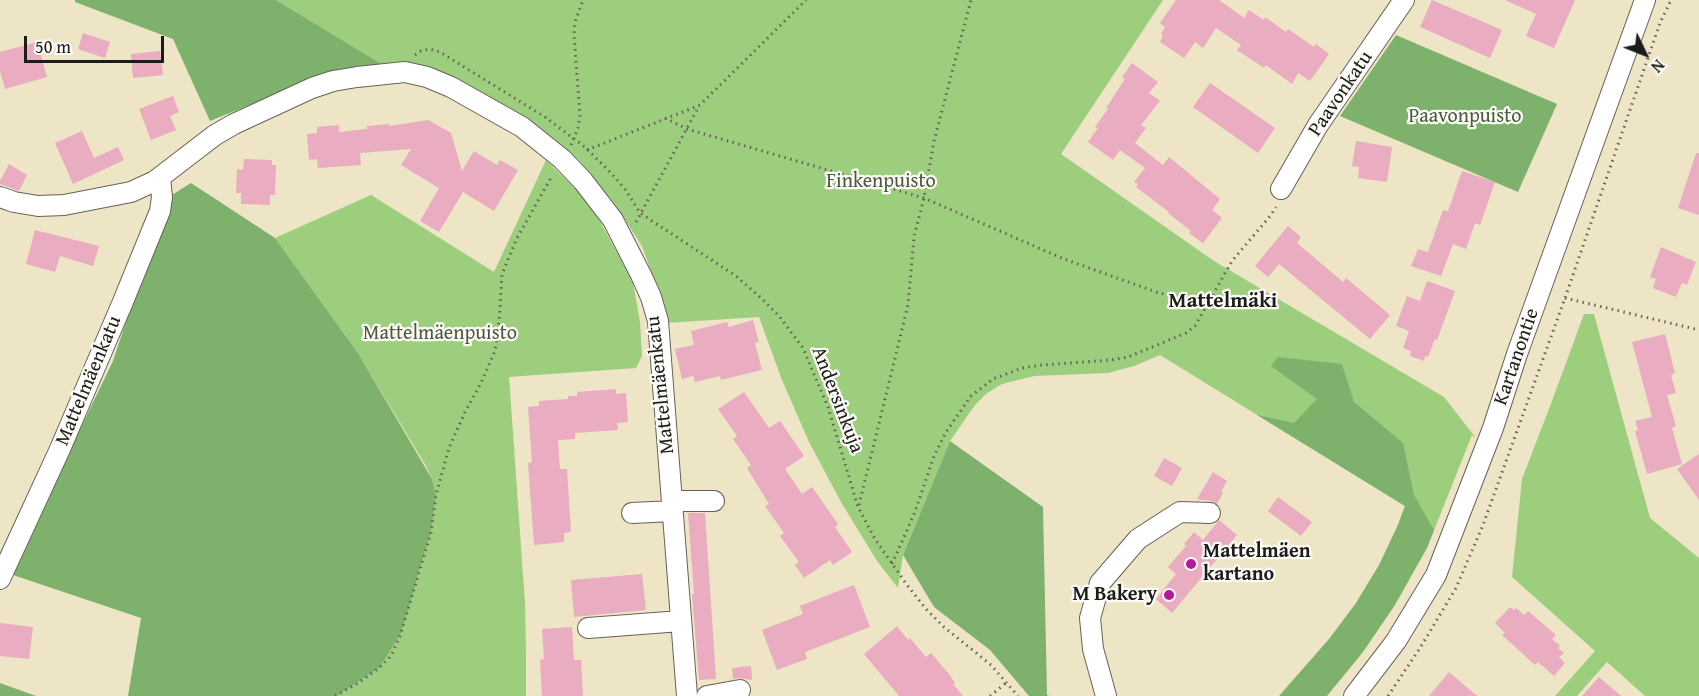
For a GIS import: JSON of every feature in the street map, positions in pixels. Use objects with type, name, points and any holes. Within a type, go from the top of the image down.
[{"type":"street","name":"Paavonkatu","points":[[1281,189],[1318,125],[1404,0]]},
{"type":"street","name":"Kartanontie","points":[[1354,696],[1395,641],[1436,575],[1493,428],[1521,343],[1645,0]]},
{"type":"street","name":"Mattelmäenkatu","points":[[0,197],[38,206],[64,205],[131,192],[160,178],[225,130],[312,88],[333,81],[365,76],[405,72],[427,77],[487,106],[522,127],[562,159],[583,181],[613,220],[651,297],[658,321],[687,696]]},
{"type":"street","name":"Mattelmäenkatu","points":[[0,579],[69,428],[160,211],[162,196],[160,178]]},
{"type":"street","points":[[632,513],[714,501]]},
{"type":"street","points":[[1106,696],[1093,649],[1090,618],[1100,583],[1138,540],[1180,512],[1210,513]]},
{"type":"street","points":[[588,628],[681,621]]},
{"type":"street","points":[[707,696],[740,690]]},
{"type":"path","points":[[335,696],[379,668],[391,656],[400,636],[431,533],[436,495],[449,448],[495,351],[502,274],[517,238],[574,139],[579,116],[574,34],[575,22],[584,0]]},
{"type":"path","points":[[640,213],[700,105],[806,0]]},
{"type":"path","points":[[858,507],[908,305],[914,237],[924,198],[934,141],[971,0]]},
{"type":"path","points":[[1388,696],[1456,588],[1484,525],[1660,23],[1671,0]]},
{"type":"path","points":[[665,118],[700,105]]},
{"type":"path","points":[[665,118],[687,129],[924,198],[1064,259],[1159,293],[1194,300],[1214,295]]},
{"type":"path","name":"Andersinkuja","points":[[665,118],[587,150],[625,189],[640,213],[736,276],[761,298],[789,328],[803,348],[828,407],[858,507],[874,539],[927,609],[944,627],[991,665],[1018,696]]},
{"type":"path","points":[[892,564],[915,512],[934,456],[946,432],[971,396],[993,379],[1022,368],[1128,357],[1186,333],[1195,326],[1232,261],[1271,215],[1279,202],[1281,189]]},
{"type":"path","points":[[1565,298],[1699,330]]},
{"type":"path","points":[[990,696],[1006,683]]},
{"type":"green space","points":[[75,0],[276,0],[385,66],[291,88],[210,121],[173,39],[75,2]]},
{"type":"green space","name":"Finkenpuisto","points":[[276,0],[1163,0],[1061,154],[1214,261],[1444,397],[1476,438],[1472,435],[1427,548],[1405,506],[1160,355],[1134,366],[1108,373],[1034,376],[1002,384],[987,393],[975,405],[950,441],[903,555],[898,588],[877,561],[841,502],[809,442],[782,380],[759,317],[665,323],[656,285],[642,246],[615,204],[578,159],[555,143],[385,66]]},
{"type":"green space","name":"Paavonpuisto","points":[[1396,35],[1557,104],[1518,192],[1340,116]]},
{"type":"green space","name":"Mattelmäenpuisto","points":[[546,160],[590,203],[633,282],[640,322],[642,356],[636,368],[509,377],[525,603],[526,696],[337,696],[379,668],[418,578],[431,533],[436,495],[426,466],[358,353],[275,238],[371,195],[494,272]]},
{"type":"green space","points":[[191,183],[275,238],[358,353],[432,479],[436,495],[431,533],[401,633],[379,668],[337,696],[128,696],[141,618],[10,574],[113,361],[167,198]]},
{"type":"green space","points":[[1584,314],[1594,314],[1650,518],[1699,558],[1699,696],[1645,696],[1607,662],[1577,696],[1555,696],[1595,651],[1512,577],[1522,479]]},
{"type":"green space","points":[[1278,357],[1342,364],[1354,402],[1403,443],[1414,495],[1434,530],[1427,548],[1395,605],[1363,652],[1327,696],[1279,696],[1329,639],[1356,603],[1379,565],[1405,506],[1257,415],[1294,423],[1317,399],[1271,366]]},
{"type":"green space","points":[[950,441],[1043,507],[1047,695],[1049,696],[1029,696],[990,650],[934,607],[903,555]]},
{"type":"green space","points":[[0,683],[36,696],[0,696]]},
{"type":"building","points":[[1176,0],[1219,0],[1244,18],[1249,10],[1264,20],[1265,17],[1286,32],[1288,29],[1314,47],[1316,44],[1329,54],[1310,81],[1298,73],[1292,84],[1266,65],[1264,68],[1237,50],[1241,45],[1216,28],[1203,48],[1195,42],[1184,58],[1160,42],[1165,27],[1160,23]]},
{"type":"building","points":[[1432,0],[1502,30],[1490,58],[1420,27]]},
{"type":"building","points":[[1505,0],[1575,0],[1554,48],[1526,36],[1536,14]]},
{"type":"building","points":[[83,33],[110,42],[105,58],[78,49]]},
{"type":"building","points":[[37,42],[47,77],[5,89],[0,71],[0,52]]},
{"type":"building","points":[[160,51],[163,75],[133,78],[131,54]]},
{"type":"building","points":[[1132,63],[1158,82],[1149,93],[1160,101],[1141,125],[1146,128],[1135,143],[1163,165],[1169,157],[1220,199],[1212,210],[1222,218],[1203,243],[1189,233],[1191,231],[1169,212],[1136,187],[1138,184],[1134,182],[1145,168],[1120,150],[1113,160],[1088,142],[1125,79],[1122,77]]},
{"type":"building","points":[[1210,83],[1275,128],[1258,153],[1193,107]]},
{"type":"building","points":[[173,96],[179,112],[170,116],[176,130],[151,140],[139,109]]},
{"type":"building","points":[[428,120],[451,133],[462,171],[474,151],[497,165],[500,160],[518,170],[494,211],[463,192],[439,232],[420,221],[439,188],[401,165],[411,149],[360,153],[361,165],[318,168],[317,159],[309,160],[307,134],[317,133],[317,127],[339,125],[339,132],[367,129],[367,126],[389,124],[389,126]]},
{"type":"building","points":[[82,131],[94,158],[118,147],[124,160],[73,184],[55,143]]},
{"type":"building","points":[[1356,141],[1392,147],[1387,182],[1358,178],[1359,167],[1352,166]]},
{"type":"building","points":[[1696,153],[1699,153],[1699,215],[1678,208]]},
{"type":"building","points":[[244,159],[272,160],[272,165],[276,165],[275,195],[270,195],[270,205],[241,204],[241,193],[236,193],[237,169],[243,170]]},
{"type":"building","points":[[9,164],[27,175],[19,191],[0,184]]},
{"type":"building","points":[[1462,171],[1495,182],[1480,225],[1475,223],[1466,249],[1453,244],[1441,276],[1411,266],[1418,249],[1428,252],[1443,210],[1448,211]]},
{"type":"building","points":[[1288,226],[1301,237],[1297,243],[1343,282],[1346,278],[1390,315],[1370,339],[1279,264],[1268,277],[1255,266]]},
{"type":"building","points":[[35,230],[99,246],[93,266],[60,256],[55,272],[26,264]]},
{"type":"building","points":[[1661,247],[1696,262],[1687,285],[1682,283],[1676,297],[1653,288],[1656,279],[1650,277]]},
{"type":"building","points":[[1427,281],[1455,291],[1437,340],[1435,339],[1424,361],[1410,356],[1411,351],[1403,348],[1409,331],[1396,326],[1407,296],[1420,301]]},
{"type":"building","points":[[753,320],[759,342],[755,343],[762,370],[721,380],[720,376],[695,382],[693,376],[682,379],[675,349],[694,345],[691,331],[727,322],[729,327]]},
{"type":"building","points":[[1665,334],[1675,373],[1671,375],[1676,393],[1667,395],[1676,426],[1672,428],[1682,464],[1647,474],[1635,431],[1638,430],[1635,421],[1652,417],[1632,342]]},
{"type":"building","points":[[616,389],[616,394],[626,393],[628,422],[617,423],[618,430],[575,433],[575,439],[558,440],[560,469],[567,469],[571,532],[564,533],[564,542],[534,545],[528,463],[532,462],[528,407],[539,406],[539,401],[568,399],[568,396],[577,396],[577,392]]},
{"type":"building","points":[[744,392],[769,428],[780,421],[804,456],[785,469],[802,494],[812,487],[838,524],[835,527],[852,552],[833,565],[830,560],[804,578],[795,565],[799,562],[780,536],[784,533],[765,506],[769,504],[747,468],[751,465],[733,439],[737,436],[718,409]]},
{"type":"building","points":[[1699,454],[1699,500],[1677,469]]},
{"type":"building","points":[[1164,458],[1182,468],[1172,486],[1154,476]]},
{"type":"building","points":[[1213,472],[1227,481],[1217,504],[1197,499]]},
{"type":"building","points":[[1278,497],[1312,522],[1301,536],[1268,511]]},
{"type":"building","points":[[688,513],[705,513],[716,679],[699,680]]},
{"type":"building","name":"Mattelmäen kartano","points":[[1219,520],[1237,535],[1172,613],[1156,599],[1176,574],[1168,567],[1186,546],[1184,544],[1194,532],[1203,540]]},
{"type":"building","points":[[642,574],[646,610],[574,617],[571,580]]},
{"type":"building","points":[[854,585],[870,627],[805,652],[807,659],[777,670],[762,630],[803,614],[800,606]]},
{"type":"building","points":[[1510,607],[1514,610],[1516,608],[1524,615],[1528,611],[1556,635],[1552,639],[1564,653],[1559,657],[1565,663],[1554,676],[1538,662],[1535,665],[1502,635],[1505,633],[1495,623]]},
{"type":"building","points":[[0,623],[33,627],[29,659],[0,656]]},
{"type":"building","points":[[897,626],[926,657],[931,653],[949,674],[955,683],[953,684],[963,696],[899,696],[864,654]]},
{"type":"building","points":[[572,627],[574,660],[581,660],[583,696],[542,696],[540,660],[544,659],[542,629]]},
{"type":"building","points":[[751,666],[752,680],[733,679],[732,668]]},
{"type":"building","points":[[1449,672],[1477,696],[1429,696]]},
{"type":"building","points":[[1599,677],[1621,696],[1582,696]]},
{"type":"place","name":"Mattelmäen kartano","points":[[1191,564]]},
{"type":"place","name":"M Bakery","points":[[1169,595]]},
{"type":"district","name":"Mattelmäki","points":[[1223,302]]}]
